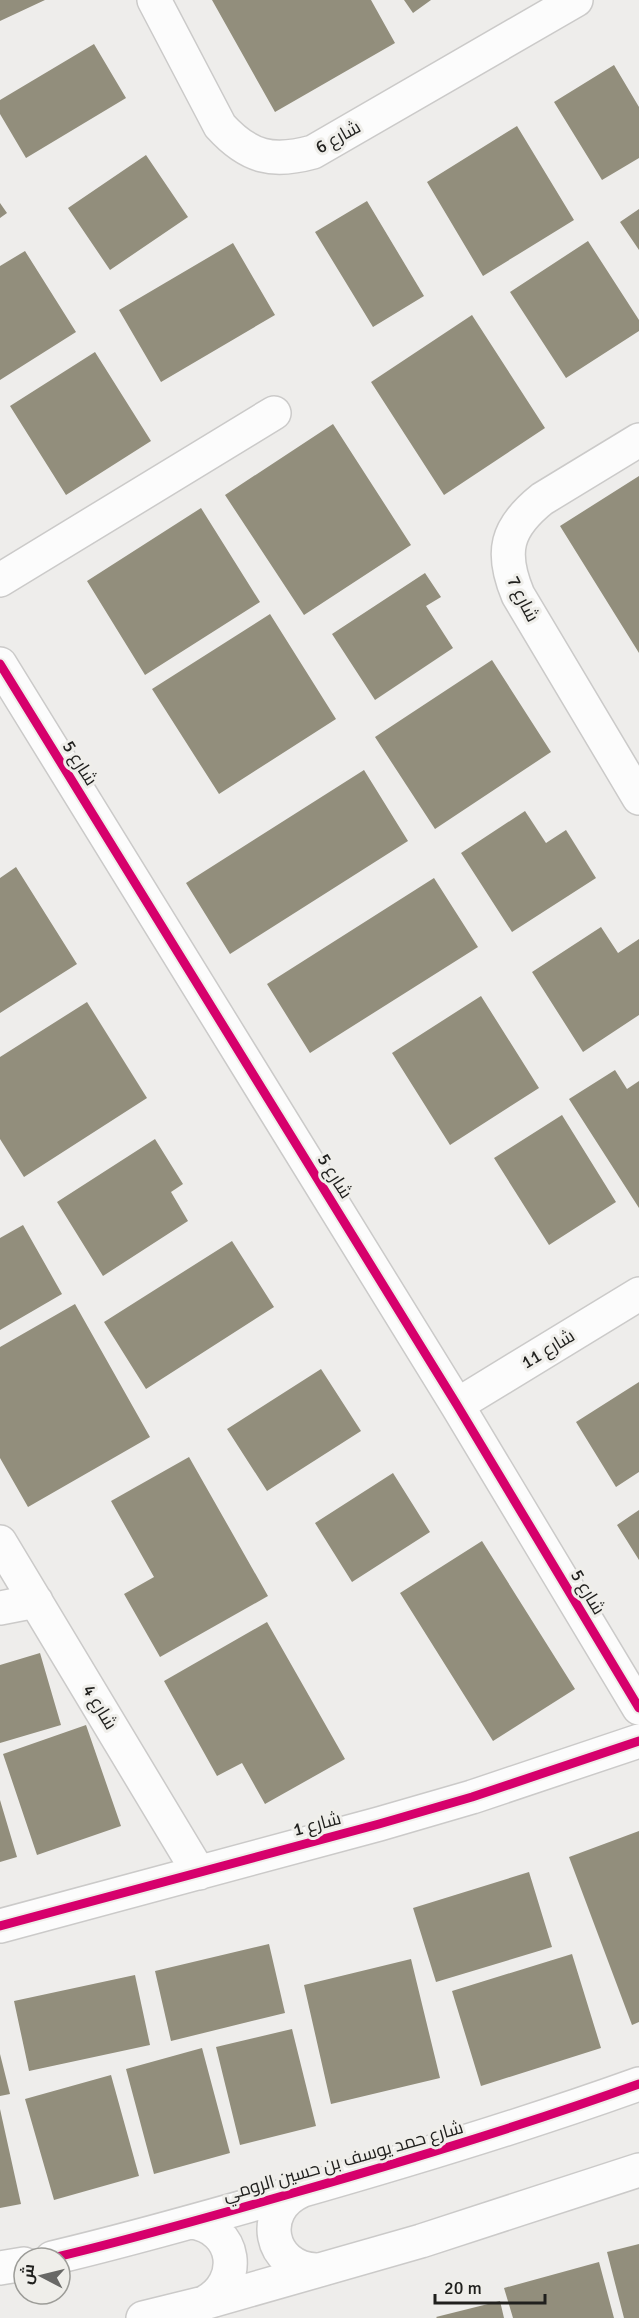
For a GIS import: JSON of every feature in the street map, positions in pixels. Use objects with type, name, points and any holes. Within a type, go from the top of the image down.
[{"type":"street","name":"شارع 6","points":[[154,0],[220,126],[231,138],[257,155],[283,158],[313,152],[576,0]]},
{"type":"street","points":[[0,580],[274,413]]},
{"type":"street","name":"شارع 7","points":[[639,440],[542,499],[519,519],[510,540],[508,566],[518,595],[639,798]]},
{"type":"street","name":"شارع 5","points":[[0,664],[457,1405],[639,1708]]},
{"type":"street","name":"شارع 11","points":[[457,1405],[639,1294]]},
{"type":"street","name":"شارع 4","points":[[0,1542],[200,1873]]},
{"type":"street","points":[[0,1608],[36,1601]]},
{"type":"street","name":"شارع 1","points":[[0,1926],[472,1797],[639,1741]]},
{"type":"street","name":"شارع حمد يوسف بن حسين الرومي","points":[[72,2253],[191,2222],[427,2155],[639,2084]]},
{"type":"street","points":[[143,2318],[204,2303],[421,2241],[639,2170]]},
{"type":"street","points":[[301,2191],[289,2198],[280,2208],[275,2220],[274,2234],[278,2247],[290,2263],[316,2270]]},
{"type":"street","points":[[191,2222],[205,2225],[217,2233],[222,2238],[230,2257],[230,2271],[225,2284],[217,2296],[204,2303]]},
{"type":"building","points":[[0,0],[45,0],[0,21]]},
{"type":"building","points":[[212,0],[371,0],[395,43],[275,112]]},
{"type":"building","points":[[404,0],[431,0],[413,13]]},
{"type":"building","points":[[94,44],[126,98],[26,158],[0,114],[0,100]]},
{"type":"building","points":[[614,65],[639,107],[639,158],[602,180],[554,102]]},
{"type":"building","points":[[517,126],[574,220],[483,276],[427,182]]},
{"type":"building","points":[[146,155],[188,217],[110,270],[68,208]]},
{"type":"building","points":[[367,201],[424,296],[373,327],[315,232]]},
{"type":"building","points":[[0,203],[7,213],[0,218]]},
{"type":"building","points":[[639,209],[639,250],[620,222]]},
{"type":"building","points":[[588,241],[639,320],[639,331],[566,378],[510,292]]},
{"type":"building","points":[[233,243],[275,315],[161,382],[119,310]]},
{"type":"building","points":[[25,251],[76,332],[0,380],[0,266]]},
{"type":"building","points":[[472,315],[545,428],[444,495],[371,382]]},
{"type":"building","points":[[95,352],[151,441],[66,495],[10,406]]},
{"type":"building","points":[[333,424],[411,545],[304,615],[225,495]]},
{"type":"building","points":[[639,476],[639,653],[560,526]]},
{"type":"building","points":[[201,508],[260,602],[145,675],[87,581]]},
{"type":"building","points":[[425,573],[441,597],[426,606],[453,648],[375,700],[332,634]]},
{"type":"building","points":[[270,614],[336,719],[219,794],[152,689]]},
{"type":"building","points":[[492,660],[551,752],[435,829],[375,737]]},
{"type":"building","points":[[364,770],[408,841],[230,954],[186,883]]},
{"type":"building","points":[[525,811],[546,843],[566,830],[596,878],[512,932],[461,853]]},
{"type":"building","points":[[16,867],[77,964],[0,1013],[0,878]]},
{"type":"building","points":[[434,878],[478,947],[310,1053],[267,984]]},
{"type":"building","points":[[601,927],[618,953],[639,939],[639,1015],[583,1052],[532,972]]},
{"type":"building","points":[[481,996],[539,1088],[450,1145],[392,1053]]},
{"type":"building","points":[[87,1002],[147,1098],[24,1177],[0,1139],[0,1057]]},
{"type":"building","points":[[615,1070],[627,1089],[639,1081],[639,1208],[569,1099]]},
{"type":"building","points":[[562,1115],[616,1202],[549,1245],[494,1158]]},
{"type":"building","points":[[155,1139],[183,1184],[171,1192],[188,1221],[103,1276],[57,1202]]},
{"type":"building","points":[[23,1225],[62,1294],[0,1330],[0,1238]]},
{"type":"building","points":[[232,1241],[274,1307],[146,1389],[104,1322]]},
{"type":"building","points":[[75,1304],[150,1437],[28,1507],[0,1458],[0,1347]]},
{"type":"building","points":[[321,1369],[361,1431],[267,1491],[227,1429]]},
{"type":"building","points":[[639,1382],[639,1472],[616,1487],[576,1422]]},
{"type":"building","points":[[189,1457],[268,1596],[160,1657],[124,1594],[154,1577],[111,1501]]},
{"type":"building","points":[[393,1473],[430,1532],[352,1582],[315,1523]]},
{"type":"building","points":[[639,1510],[639,1560],[617,1525]]},
{"type":"building","points":[[482,1541],[575,1689],[493,1741],[400,1593]]},
{"type":"building","points":[[267,1622],[345,1759],[265,1804],[242,1763],[217,1776],[164,1681]]},
{"type":"building","points":[[40,1653],[61,1725],[0,1743],[0,1665]]},
{"type":"building","points":[[86,1725],[121,1826],[37,1855],[3,1754]]},
{"type":"building","points":[[0,1800],[17,1857],[0,1862]]},
{"type":"building","points":[[639,1831],[639,2022],[632,2025],[569,1857]]},
{"type":"building","points":[[529,1872],[552,1947],[436,1982],[413,1908]]},
{"type":"building","points":[[269,1944],[285,2013],[171,2041],[155,1971]]},
{"type":"building","points":[[572,1954],[601,2048],[481,2086],[452,1991]]},
{"type":"building","points":[[411,1959],[440,2078],[331,2104],[304,1985]]},
{"type":"building","points":[[135,1975],[150,2045],[29,2071],[14,2001]]},
{"type":"building","points":[[292,2029],[316,2126],[240,2145],[216,2047]]},
{"type":"building","points":[[202,2048],[230,2153],[154,2174],[126,2069]]},
{"type":"building","points":[[0,2054],[10,2094],[0,2096]]},
{"type":"building","points":[[111,2075],[139,2176],[54,2200],[25,2099]]},
{"type":"building","points":[[0,2109],[21,2204],[0,2208]]},
{"type":"building","points":[[639,2244],[639,2318],[624,2318],[607,2252]]},
{"type":"building","points":[[599,2262],[614,2318],[513,2318],[504,2288]]},
{"type":"building","points":[[500,2301],[504,2318],[436,2317]]},
{"type":"cycle path","points":[[0,664],[457,1405],[639,1708]]},
{"type":"cycle path","points":[[0,1926],[379,1824],[472,1797],[639,1741]]},
{"type":"cycle path","points":[[72,2253],[380,2168],[510,2128],[639,2084]]}]
